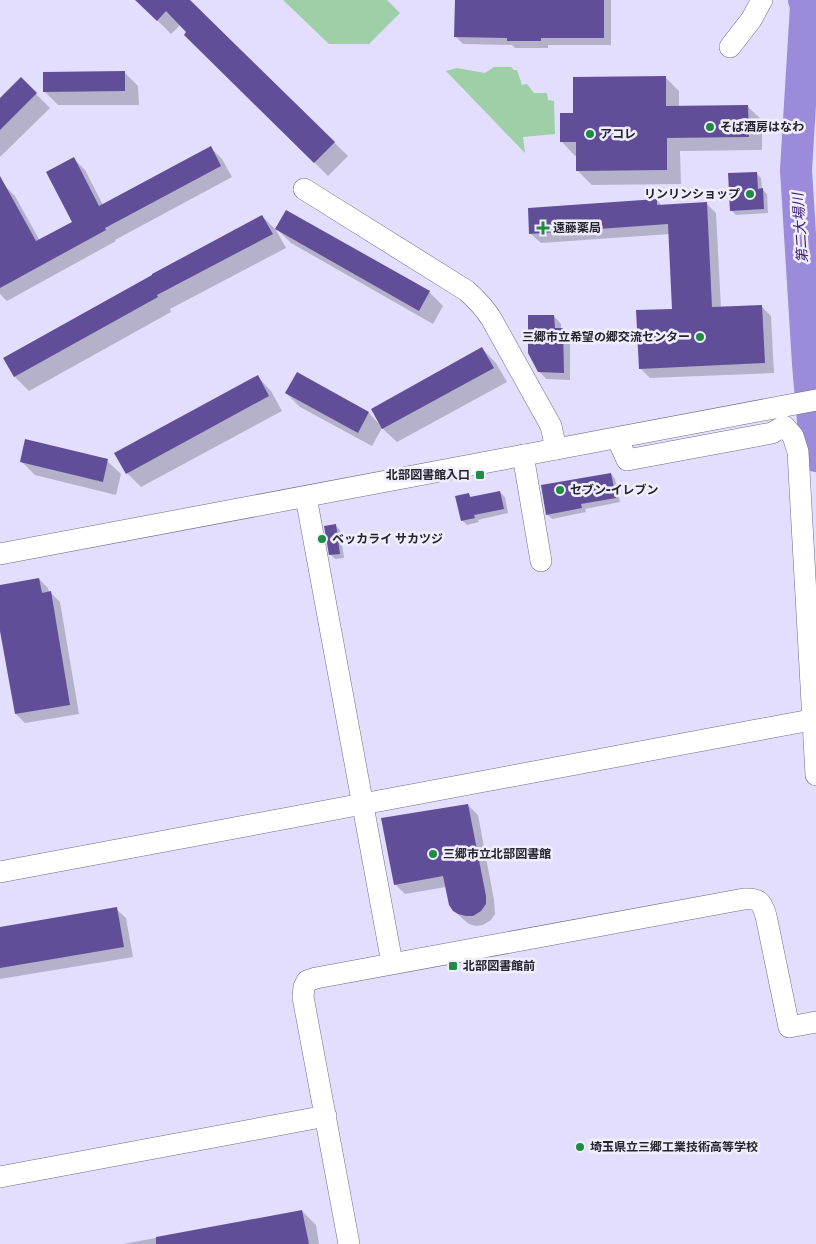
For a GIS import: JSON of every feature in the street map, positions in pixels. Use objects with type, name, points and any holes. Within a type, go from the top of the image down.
[{"type":"street","points":[[730,47],[751,20],[762,0]]},
{"type":"street","points":[[304,189],[467,291],[478,301],[492,320],[551,426],[556,449]]},
{"type":"street","points":[[0,554],[816,400]]},
{"type":"street","points":[[616,438],[627,460],[772,433],[784,426],[792,436],[798,452],[816,775]]},
{"type":"street","points":[[524,455],[541,561]]},
{"type":"street","points":[[306,497],[392,963]]},
{"type":"street","points":[[0,872],[814,719]]},
{"type":"street","points":[[350,1244],[303,997],[304,987],[308,981],[392,963],[752,898],[758,900],[764,906],[789,1028],[816,1022]]},
{"type":"street","points":[[0,1176],[326,1116]]},
{"type":"green space","points":[[283,0],[387,0],[400,13],[369,44],[329,44]]},
{"type":"green space","points":[[494,67],[511,67],[517,70],[522,85],[527,84],[534,93],[547,93],[548,100],[554,101],[555,134],[523,137],[525,153],[446,71],[457,68],[485,73]]},
{"type":"building","points":[[135,0],[190,0],[335,142],[314,163],[184,35],[186,32],[166,11],[157,21]]},
{"type":"building","points":[[455,0],[604,0],[604,38],[541,38],[541,41],[507,41],[507,38],[454,37]]},
{"type":"building","points":[[125,71],[125,91],[43,92],[43,72]]},
{"type":"building","points":[[666,76],[666,106],[748,105],[749,137],[667,138],[667,170],[576,171],[576,142],[560,142],[560,113],[573,113],[573,77]]},
{"type":"building","points":[[21,77],[37,93],[0,130],[0,98]]},
{"type":"building","points":[[211,146],[221,166],[105,228],[106,230],[0,288],[0,176],[36,241],[72,222],[46,172],[74,157],[99,206]]},
{"type":"building","points":[[757,172],[758,189],[763,188],[764,209],[730,211],[728,173]]},
{"type":"building","points":[[657,199],[657,205],[707,202],[712,307],[762,305],[765,363],[639,369],[636,310],[672,309],[668,224],[529,234],[528,208]]},
{"type":"building","points":[[286,210],[430,291],[419,311],[275,229]]},
{"type":"building","points":[[262,215],[273,234],[157,295],[158,297],[14,377],[3,358],[152,274]]},
{"type":"building","points":[[528,315],[554,315],[555,328],[563,328],[564,373],[538,372],[528,353]]},
{"type":"building","points":[[482,347],[494,368],[382,429],[371,409]]},
{"type":"building","points":[[297,372],[369,412],[358,433],[285,393]]},
{"type":"building","points":[[258,375],[269,396],[126,474],[114,453]]},
{"type":"building","points":[[25,439],[108,459],[103,482],[20,462]]},
{"type":"building","points":[[611,473],[616,498],[581,504],[582,508],[546,515],[541,485]]},
{"type":"building","points":[[500,491],[504,509],[474,515],[475,518],[461,521],[455,496],[469,493],[470,497]]},
{"type":"building","points":[[336,524],[340,554],[329,555],[324,526]]},
{"type":"building","points":[[39,578],[42,593],[51,591],[70,705],[15,714],[0,631],[0,585]]},
{"type":"building","points":[[468,804],[486,896],[486,904],[481,911],[473,916],[458,914],[453,911],[449,905],[443,876],[394,885],[381,818]]},
{"type":"building","points":[[117,907],[124,947],[0,968],[0,927]]},
{"type":"building","points":[[302,1210],[309,1244],[156,1244],[156,1237]]},
{"type":"waterway","name":"第二大場川","points":[[804,0],[806,6],[796,170],[808,364],[816,456]]},
{"type":"place","name":"そば酒房はなわ","points":[[710,127]]},
{"type":"place","name":"アコレ","points":[[590,134]]},
{"type":"place","name":"リンリンショップ","points":[[750,194]]},
{"type":"place","name":"遠藤薬局","points":[[543,228]]},
{"type":"place","name":"三郷市立希望の郷交流センター","points":[[700,337]]},
{"type":"place","name":"北部図書館入口","points":[[480,475]]},
{"type":"place","name":"セブン-イレブン","points":[[560,490]]},
{"type":"place","name":"ベッカライ サカツジ","points":[[322,539]]},
{"type":"place","name":"三郷市立北部図書館","points":[[433,854]]},
{"type":"place","name":"北部図書館前","points":[[453,966]]},
{"type":"place","name":"埼玉県立三郷工業技術高等学校","points":[[580,1147]]}]
